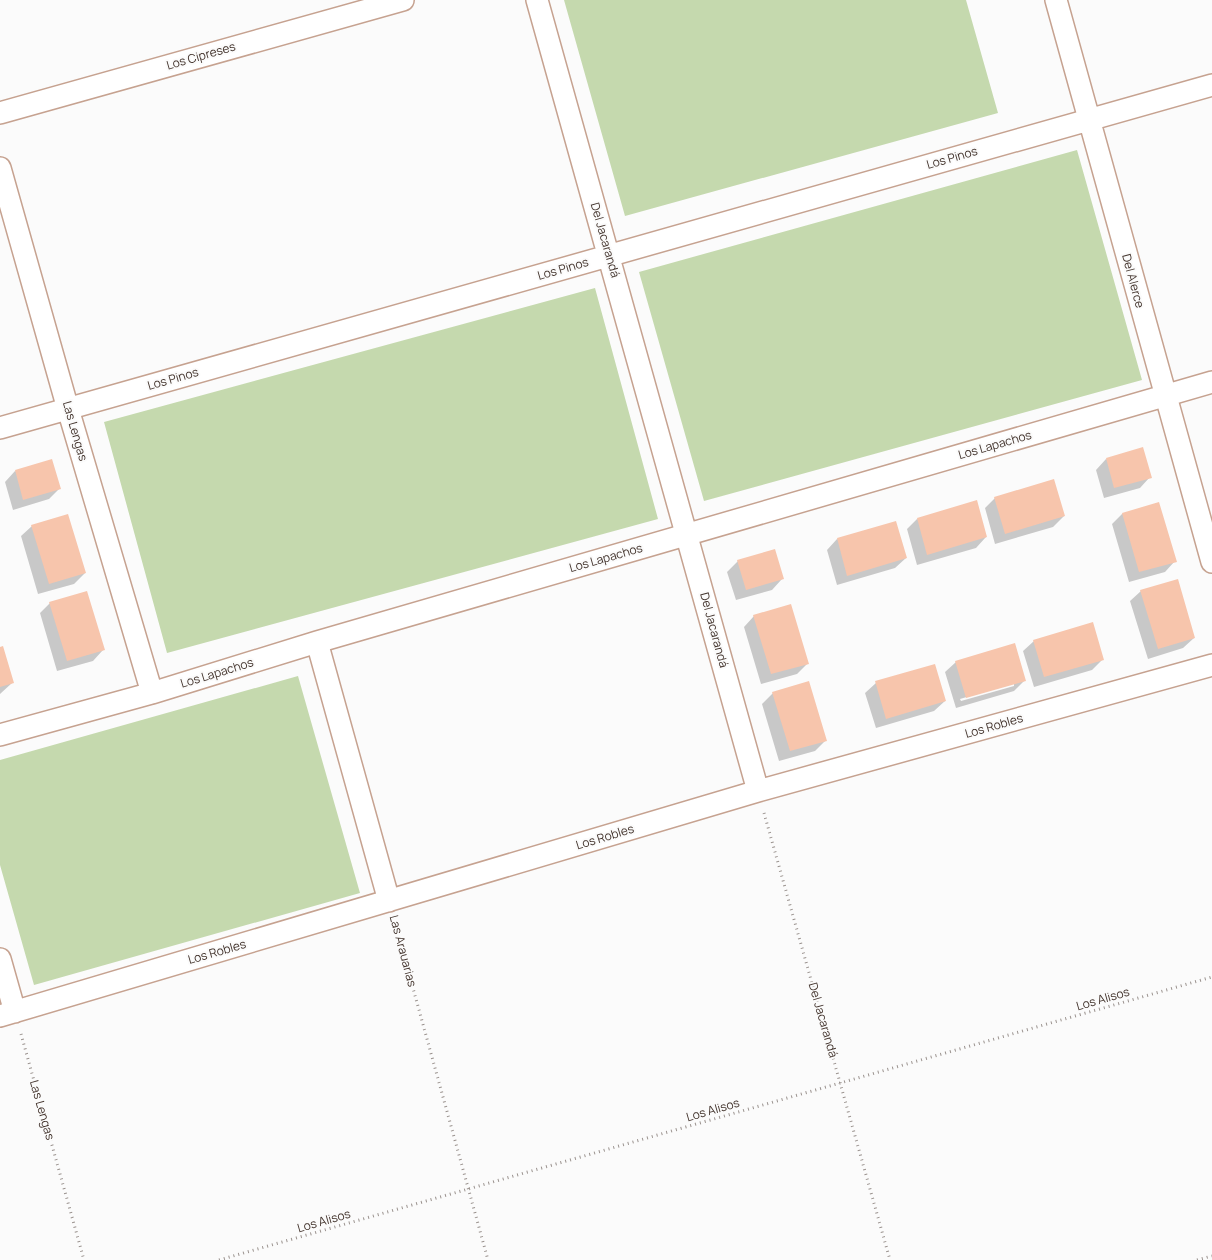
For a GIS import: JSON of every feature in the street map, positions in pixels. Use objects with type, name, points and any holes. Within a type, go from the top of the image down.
[{"type":"street","name":"Los Cipreses","points":[[0,113],[403,0]]},
{"type":"street","name":"Del Jacarandá","points":[[537,0],[688,534],[758,792]]},
{"type":"street","name":"Del Alerce","points":[[1056,0],[1212,562]]},
{"type":"street","name":"Los Pinos","points":[[0,428],[1212,85]]},
{"type":"street","name":"Las Lengas","points":[[0,168],[68,409],[152,693]]},
{"type":"street","name":"Los Lapachos","points":[[0,735],[152,693],[317,642],[1212,382]]},
{"type":"street","name":"Las Arauarias","points":[[317,642],[389,901]]},
{"type":"street","name":"Los Robles","points":[[7,1014],[758,792],[1212,665]]},
{"type":"street","points":[[0,959],[7,1014]]},
{"type":"path","name":"Del Jacarandá","points":[[758,792],[890,1260]]},
{"type":"path","name":"Las Arauarias","points":[[389,901],[488,1260]]},
{"type":"path","name":"Los Alisos","points":[[219,1260],[1212,977]]},
{"type":"path","name":"Las Lengas","points":[[7,1014],[84,1260]]},
{"type":"path","points":[[1197,1260],[1212,1256]]},
{"type":"green space","points":[[564,0],[966,0],[998,113],[625,216]]},
{"type":"green space","points":[[1077,150],[1142,380],[704,501],[639,272]]},
{"type":"green space","points":[[595,288],[658,519],[167,653],[104,422]]},
{"type":"green space","points":[[298,676],[360,893],[34,985],[0,865],[0,760]]},
{"type":"building","points":[[1143,447],[1152,478],[1114,488],[1106,458]]},
{"type":"building","points":[[52,459],[61,489],[23,500],[15,470]]},
{"type":"building","points":[[1054,479],[1065,516],[1005,534],[994,497]]},
{"type":"building","points":[[977,500],[987,537],[927,555],[917,518]]},
{"type":"building","points":[[1159,502],[1177,562],[1139,572],[1122,513]]},
{"type":"building","points":[[68,514],[86,573],[49,584],[31,525]]},
{"type":"building","points":[[896,521],[907,558],[847,576],[837,538]]},
{"type":"building","points":[[775,549],[784,579],[746,590],[737,560]]},
{"type":"building","points":[[1178,579],[1195,638],[1158,649],[1140,590]]},
{"type":"building","points":[[87,591],[105,650],[67,661],[49,602]]},
{"type":"building","points":[[791,604],[809,664],[771,674],[753,615]]},
{"type":"building","points":[[1093,622],[1104,660],[1044,677],[1033,640]]},
{"type":"building","points":[[1015,643],[1026,681],[966,698],[955,661]]},
{"type":"building","points":[[3,646],[14,683],[0,687],[0,647]]},
{"type":"building","points":[[935,664],[946,701],[886,719],[875,681]]},
{"type":"building","points":[[809,681],[827,741],[790,751],[772,692]]}]
